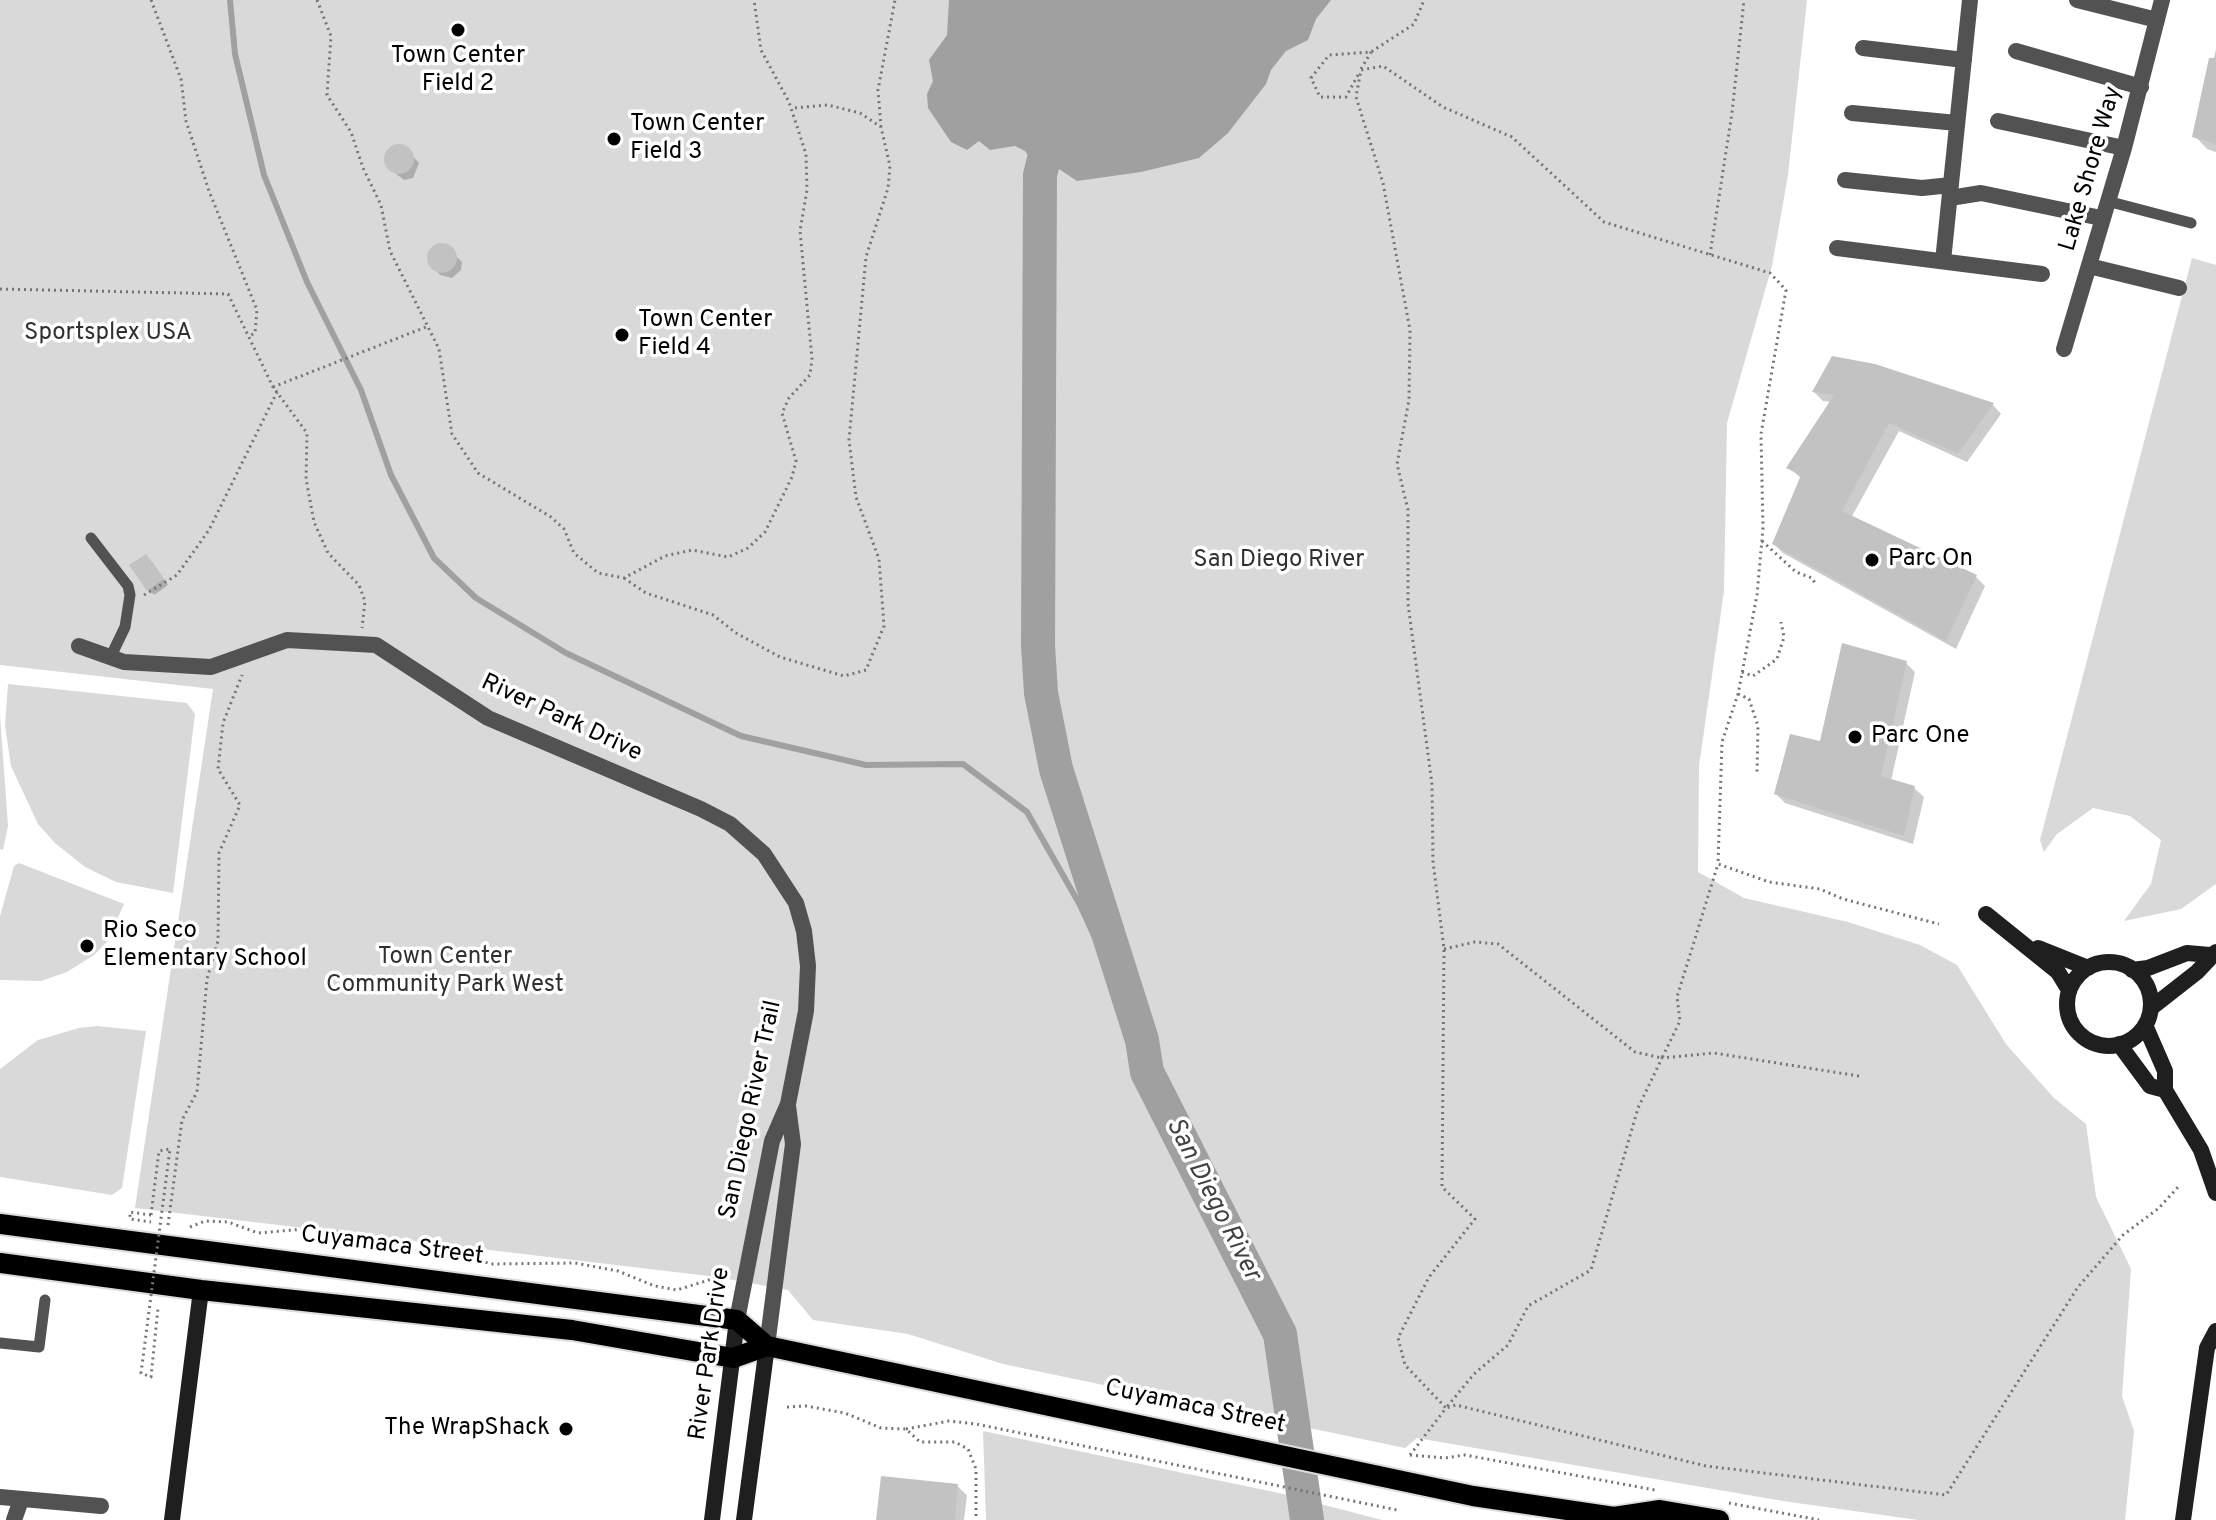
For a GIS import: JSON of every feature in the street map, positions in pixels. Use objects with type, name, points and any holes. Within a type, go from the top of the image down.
[{"type":"main road","points":[[1986,914],[2058,972],[2069,990],[2068,1016],[2078,1033],[2095,1043],[2119,1044],[2136,1038],[2145,1025],[2151,1008],[2150,992],[2132,970]]},
{"type":"main road","points":[[2025,943],[2088,968],[2113,963],[2132,970],[2148,968],[2187,953],[2213,954]]},
{"type":"main road","points":[[2151,1008],[2197,972],[2213,954]]},
{"type":"main road","points":[[2069,990],[2088,968]]},
{"type":"main road","points":[[2145,1025],[2165,1071],[2165,1090],[2201,1150],[2216,1193]]},
{"type":"main road","points":[[2119,1044],[2150,1086],[2165,1090]]},
{"type":"main road","name":"Cuyamaca Street","points":[[0,1224],[737,1320],[767,1346],[977,1388],[1473,1496],[1616,1518],[1660,1510],[1723,1512]]},
{"type":"main road","points":[[0,1263],[201,1290],[572,1330],[733,1358],[767,1346]]},
{"type":"main road","points":[[172,1520],[201,1290]]},
{"type":"main road","name":"River Park Drive","points":[[712,1520],[737,1320]]},
{"type":"main road","points":[[2183,1520],[2207,1348],[2216,1331]]},
{"type":"main road","name":"River Park Drive","points":[[744,1520],[767,1346]]},
{"type":"street","points":[[1943,261],[1970,0]]},
{"type":"street","points":[[2077,0],[2157,20]]},
{"type":"street","name":"Lake Shore Way","points":[[2064,349],[2124,148],[2162,0]]},
{"type":"street","points":[[1863,48],[1964,60]]},
{"type":"street","points":[[2016,51],[2141,87]]},
{"type":"street","points":[[1852,113],[1957,123]]},
{"type":"street","points":[[1998,121],[2124,148]]},
{"type":"street","points":[[1845,180],[1981,193],[2101,218]]},
{"type":"street","points":[[1837,248],[2042,274]]},
{"type":"street","points":[[2089,266],[2179,288]]},
{"type":"street","name":"River Park Drive","points":[[79,646],[124,662],[187,667],[211,667],[287,640],[361,642],[391,651],[488,718],[730,824],[764,854],[796,903],[808,966],[806,1011],[788,1104],[772,1141],[737,1320]]},
{"type":"street","name":"River Park Drive","points":[[767,1346],[793,1144],[788,1104]]},
{"type":"street","points":[[0,1497],[101,1506]]},
{"type":"street","points":[[14,1520],[21,1500]]},
{"type":"lane","points":[[2107,201],[2191,223]]},
{"type":"lane","points":[[91,538],[128,586],[125,627],[111,656]]},
{"type":"lane","points":[[0,1343],[39,1347],[45,1300]]},
{"type":"path","points":[[151,0],[181,79],[186,121],[209,191],[257,310],[255,333],[248,337]]},
{"type":"path","points":[[317,0],[331,36],[327,95],[351,132],[363,168],[381,205],[390,251],[439,349],[452,434],[478,473],[551,517],[564,529],[574,553],[598,573],[624,578],[646,593],[713,615],[736,633],[780,657],[844,676],[866,670],[884,626],[879,559],[856,497],[849,440],[866,257],[888,188],[890,166],[881,127],[878,90],[895,0]]},
{"type":"path","points":[[624,578],[665,556],[692,550],[728,557],[748,548],[765,532],[792,477],[796,461],[782,413],[789,398],[810,375],[812,359],[800,231],[807,190],[806,154],[791,109],[761,50],[754,0]]},
{"type":"path","points":[[1371,52],[1329,55],[1311,78],[1320,97],[1346,97],[1371,52],[1414,24],[1424,0]]},
{"type":"path","points":[[1710,255],[1732,113],[1744,0]]},
{"type":"path","points":[[1361,70],[1383,66],[1443,107],[1512,137],[1604,222],[1770,273],[1786,290],[1761,434],[1762,541],[1757,595],[1738,694],[1722,742],[1718,864],[1677,997],[1680,1021],[1638,1108],[1591,1270],[1528,1306],[1508,1345],[1474,1374],[1410,1455],[1445,1458],[1465,1455],[1665,1492]]},
{"type":"path","points":[[1361,70],[1356,97],[1383,183],[1410,330],[1409,400],[1397,464],[1408,510],[1408,604],[1432,784],[1433,862],[1444,949],[1442,1187],[1475,1219],[1429,1277],[1398,1338],[1405,1365],[1446,1408]]},
{"type":"path","points":[[791,109],[828,105],[860,113],[881,127]]},
{"type":"path","points":[[0,289],[228,294],[273,387],[307,433],[306,479],[314,522],[328,553],[359,585],[365,601],[361,642]]},
{"type":"path","points":[[273,387],[427,326]]},
{"type":"path","points":[[129,601],[177,575],[209,530],[278,392]]},
{"type":"path","points":[[1762,541],[1796,572],[1812,578],[1816,585]]},
{"type":"path","points":[[1742,672],[1753,676],[1777,659],[1784,637],[1781,622]]},
{"type":"path","points":[[168,1225],[182,1120],[197,1092],[207,979],[218,941],[219,853],[240,805],[218,769],[223,723],[242,674],[235,659]]},
{"type":"path","points":[[1738,694],[1749,699],[1758,726],[1757,773]]},
{"type":"path","points":[[1718,864],[1769,882],[1820,889],[1843,899],[1939,924]]},
{"type":"path","points":[[1444,949],[1475,942],[1498,944],[1635,1052],[1662,1058],[1714,1053],[1859,1076]]},
{"type":"path","points":[[158,1308],[151,1377],[141,1373],[170,1149],[159,1151],[151,1215],[130,1212],[130,1219],[168,1225],[188,1228],[205,1221],[228,1222],[258,1233],[316,1228],[338,1232],[368,1248],[386,1252],[444,1249],[491,1264],[575,1263],[618,1271],[655,1286],[677,1290],[712,1279],[733,1295]]},
{"type":"path","points":[[1446,1408],[1456,1405],[1706,1466],[1946,1495],[2078,1287],[2123,1235],[2159,1208],[2178,1187]]},
{"type":"path","points":[[787,1407],[806,1406],[845,1413],[881,1428],[906,1429],[949,1421],[976,1424],[1397,1510]]},
{"type":"path","points":[[906,1429],[920,1442],[955,1442],[968,1449],[976,1469],[976,1520]]},
{"type":"path","points":[[1723,1512],[1819,1520]]},
{"type":"green space","name":"San Diego River","points":[[0,0],[1807,0],[1788,175],[1772,266],[1727,423],[1724,591],[1699,766],[1698,872],[1744,898],[1848,922],[1920,945],[1957,965],[2006,1044],[2054,1098],[2086,1124],[2096,1197],[2131,1269],[2122,1396],[2134,1431],[2125,1520],[1918,1520],[1783,1501],[1417,1438],[1405,1448],[1003,1364],[908,1334],[813,1320],[788,1290],[717,1277],[135,1208],[213,689],[0,665]]},
{"type":"green space","points":[[2192,258],[2216,265],[2216,884],[2181,909],[2124,921],[2151,884],[2161,840],[2130,816],[2093,808],[2057,834],[2044,852],[2040,840]]},
{"type":"green space","points":[[8,684],[187,703],[195,714],[173,893],[116,882],[85,867],[55,843],[38,824],[11,766],[5,726]]},
{"type":"green space","points":[[0,715],[8,826],[3,850],[0,849]]},
{"type":"green space","points":[[19,863],[124,904],[106,943],[94,955],[67,972],[41,981],[0,980],[0,916],[14,866]]},
{"type":"green space","points":[[97,1026],[146,1031],[122,1188],[112,1195],[0,1177],[0,1069],[38,1040]]},
{"type":"green space","points":[[983,1431],[1293,1496],[1297,1520],[986,1520]]},
{"type":"green space","points":[[1317,1503],[1382,1520],[1320,1520]]},
{"type":"shaded area","points":[[949,0],[1331,0],[1316,19],[1308,40],[1286,51],[1271,70],[1266,84],[1228,133],[1199,158],[1141,172],[1077,181],[1050,163],[1033,162],[1025,151],[1015,146],[990,150],[979,141],[967,150],[951,142],[928,108],[927,94],[933,81],[929,60],[947,35]]},
{"type":"building","points":[[2209,58],[2216,58],[2216,144],[2192,137]]},
{"type":"building","points":[[399,144],[410,148],[414,159],[410,170],[399,174],[388,170],[384,159],[388,148]]},
{"type":"building","points":[[442,243],[453,247],[457,258],[453,269],[442,273],[431,269],[427,258],[431,247]]},
{"type":"building","points":[[1832,356],[1875,364],[1994,403],[1958,454],[1889,423],[1842,511],[1977,575],[1946,641],[1772,544],[1801,475],[1786,468],[1834,395],[1812,392]]},
{"type":"building","points":[[146,554],[164,579],[147,591],[129,565]]},
{"type":"building","name":"Parc One","points":[[1842,643],[1907,661],[1881,776],[1915,786],[1904,836],[1774,794],[1790,734],[1820,741]]},
{"type":"building","points":[[881,1476],[958,1484],[955,1520],[876,1520]]},
{"type":"waterway","points":[[230,0],[235,54],[264,175],[307,282],[361,390],[391,475],[434,558],[476,598],[566,653],[741,736],[866,765],[963,764],[1027,812],[1080,905],[1142,1040]]},
{"type":"waterway","name":"San Diego River","points":[[1054,119],[1040,175],[1038,645],[1041,693],[1056,769],[1142,1040],[1147,1072],[1280,1334],[1307,1520]]},
{"type":"place","name":"Town Center Field 2","points":[[458,30]]},
{"type":"place","name":"Town Center Field 3","points":[[614,139]]},
{"type":"place","name":"Town Center Field 4","points":[[622,335]]},
{"type":"place","name":"Parc On","points":[[1872,560]]},
{"type":"place","name":"Parc One","points":[[1855,737]]},
{"type":"place","name":"Rio Seco Elementary School","points":[[87,946]]},
{"type":"place","name":"The WrapShack","points":[[566,1429]]},
{"type":"park label","name":"Sportsplex USA","points":[[108,334]]},
{"type":"park label","name":"Town Center Community Park West","points":[[445,972]]}]
